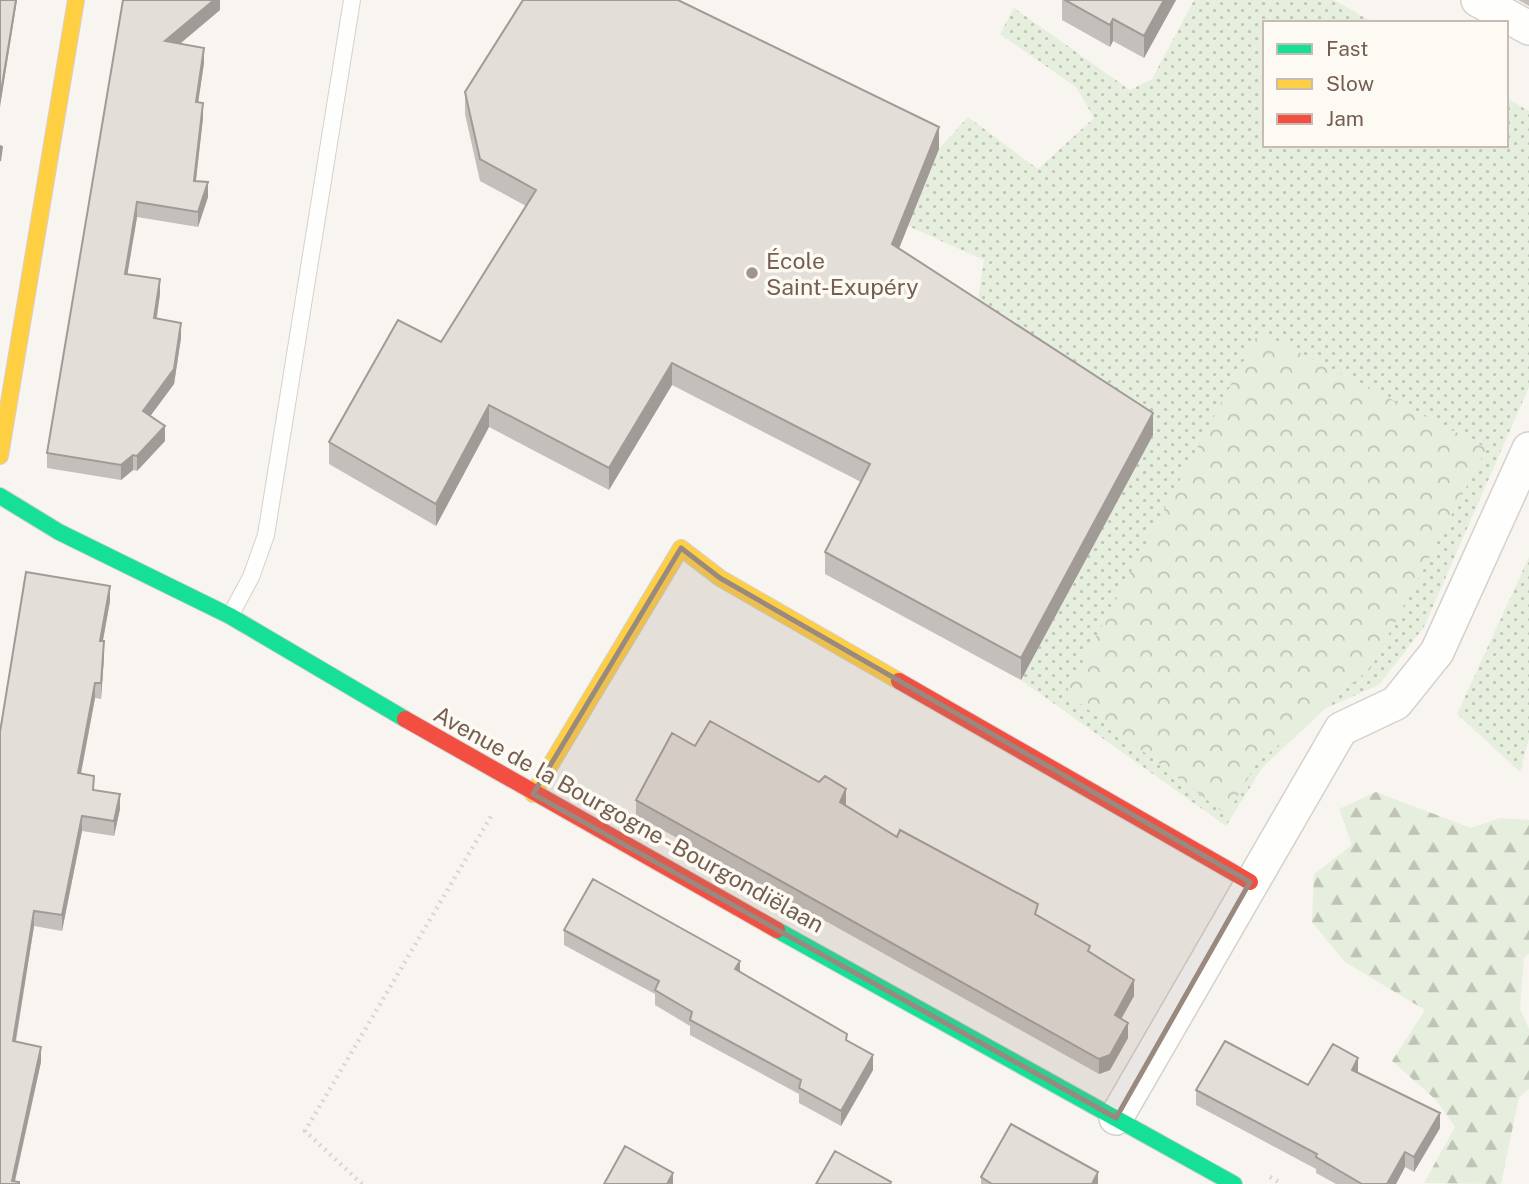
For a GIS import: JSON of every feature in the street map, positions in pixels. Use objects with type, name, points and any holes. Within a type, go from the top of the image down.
[{"type":"street","points":[[0,456],[76,0]]},
{"type":"street","points":[[1478,0],[1529,29]]},
{"type":"street","points":[[1116,1118],[1250,882],[1341,729],[1396,703],[1437,652],[1529,449]]},
{"type":"street","name":"Avenue de la Bourgogne - Bourgondiëlaan","points":[[0,496],[59,532],[230,616],[533,794],[1234,1184]]},
{"type":"street","points":[[533,794],[681,548],[720,578],[1250,882]]},
{"type":"lane","points":[[230,616],[251,578],[265,535],[352,0]]},
{"type":"path","points":[[362,1184],[305,1130],[498,806],[533,794]]},
{"type":"highlighted area","points":[[681,548],[720,578],[1250,882],[1116,1118],[533,794]]},
{"type":"green space","points":[[1194,0],[1334,0],[1371,21],[1263,21],[1263,147],[1508,147],[1508,99],[1529,111],[1529,387],[1424,627],[1379,685],[1326,708],[1262,768],[1226,826],[1021,680],[1153,435],[975,319],[984,260],[908,226],[939,149],[968,117],[1038,169],[1094,118],[1076,87],[1000,34],[1014,8],[1130,90],[1152,79]]},
{"type":"green space","points":[[1259,332],[1487,448],[1371,668],[1256,764],[1227,815],[1066,693]]},
{"type":"green space","points":[[1529,557],[1529,738],[1520,772],[1457,714]]},
{"type":"green space","points":[[1376,792],[1471,828],[1500,818],[1529,820],[1529,954],[1524,958],[1520,1009],[1529,1029],[1529,1089],[1519,1097],[1501,1184],[1424,1183],[1455,1127],[1436,1100],[1392,1061],[1425,1010],[1345,962],[1312,922],[1314,874],[1352,845],[1339,809]]},
{"type":"building","points":[[0,0],[16,0],[0,98]]},
{"type":"building","points":[[123,0],[214,0],[165,41],[204,48],[196,102],[203,103],[194,181],[208,182],[198,212],[137,202],[125,274],[160,279],[154,318],[181,323],[174,369],[143,411],[165,426],[137,456],[133,455],[121,465],[47,453]]},
{"type":"building","points":[[523,0],[678,0],[939,127],[892,244],[1153,413],[1021,658],[825,552],[870,464],[672,363],[609,468],[489,405],[436,504],[329,442],[398,320],[441,342],[536,190],[480,159],[465,92]]},
{"type":"building","points":[[1065,0],[1164,0],[1144,36],[1113,19],[1110,25]]},
{"type":"building","points":[[26,572],[110,586],[100,641],[104,641],[101,683],[95,683],[78,773],[94,776],[93,790],[120,794],[114,821],[82,816],[62,915],[34,911],[13,1041],[41,1047],[12,1181],[19,1184],[0,1184],[0,732]]},
{"type":"building","points":[[710,721],[819,782],[825,776],[846,789],[840,802],[897,837],[900,830],[1038,904],[1035,914],[1090,946],[1088,951],[1134,980],[1115,1015],[1128,1023],[1110,1055],[1099,1059],[636,800],[672,733],[695,746]]},
{"type":"building","points":[[593,879],[740,961],[735,969],[847,1034],[846,1040],[873,1055],[841,1111],[799,1088],[801,1080],[690,1020],[692,1012],[655,990],[659,981],[564,930]]},
{"type":"building","points":[[1225,1041],[1308,1085],[1333,1044],[1358,1058],[1352,1070],[1440,1113],[1414,1157],[1405,1152],[1387,1184],[1362,1184],[1316,1157],[1317,1154],[1196,1090]]},
{"type":"building","points":[[1011,1124],[1098,1172],[1092,1184],[992,1184],[981,1177]]},
{"type":"building","points":[[625,1146],[673,1173],[667,1184],[604,1184]]},
{"type":"building","points":[[835,1151],[891,1182],[890,1184],[816,1184]]},
{"type":"traffic: fast","points":[[0,496],[59,532],[230,616],[405,719]]},
{"type":"traffic: fast","points":[[777,930],[1234,1184]]},
{"type":"traffic: slow","points":[[0,456],[76,0]]},
{"type":"traffic: slow","points":[[533,794],[681,548],[720,578],[899,681]]},
{"type":"traffic: jam","points":[[899,681],[1250,882]]},
{"type":"traffic: jam","points":[[405,719],[777,930]]},
{"type":"place","name":"École Saint-Exupéry","points":[[752,273]]}]
